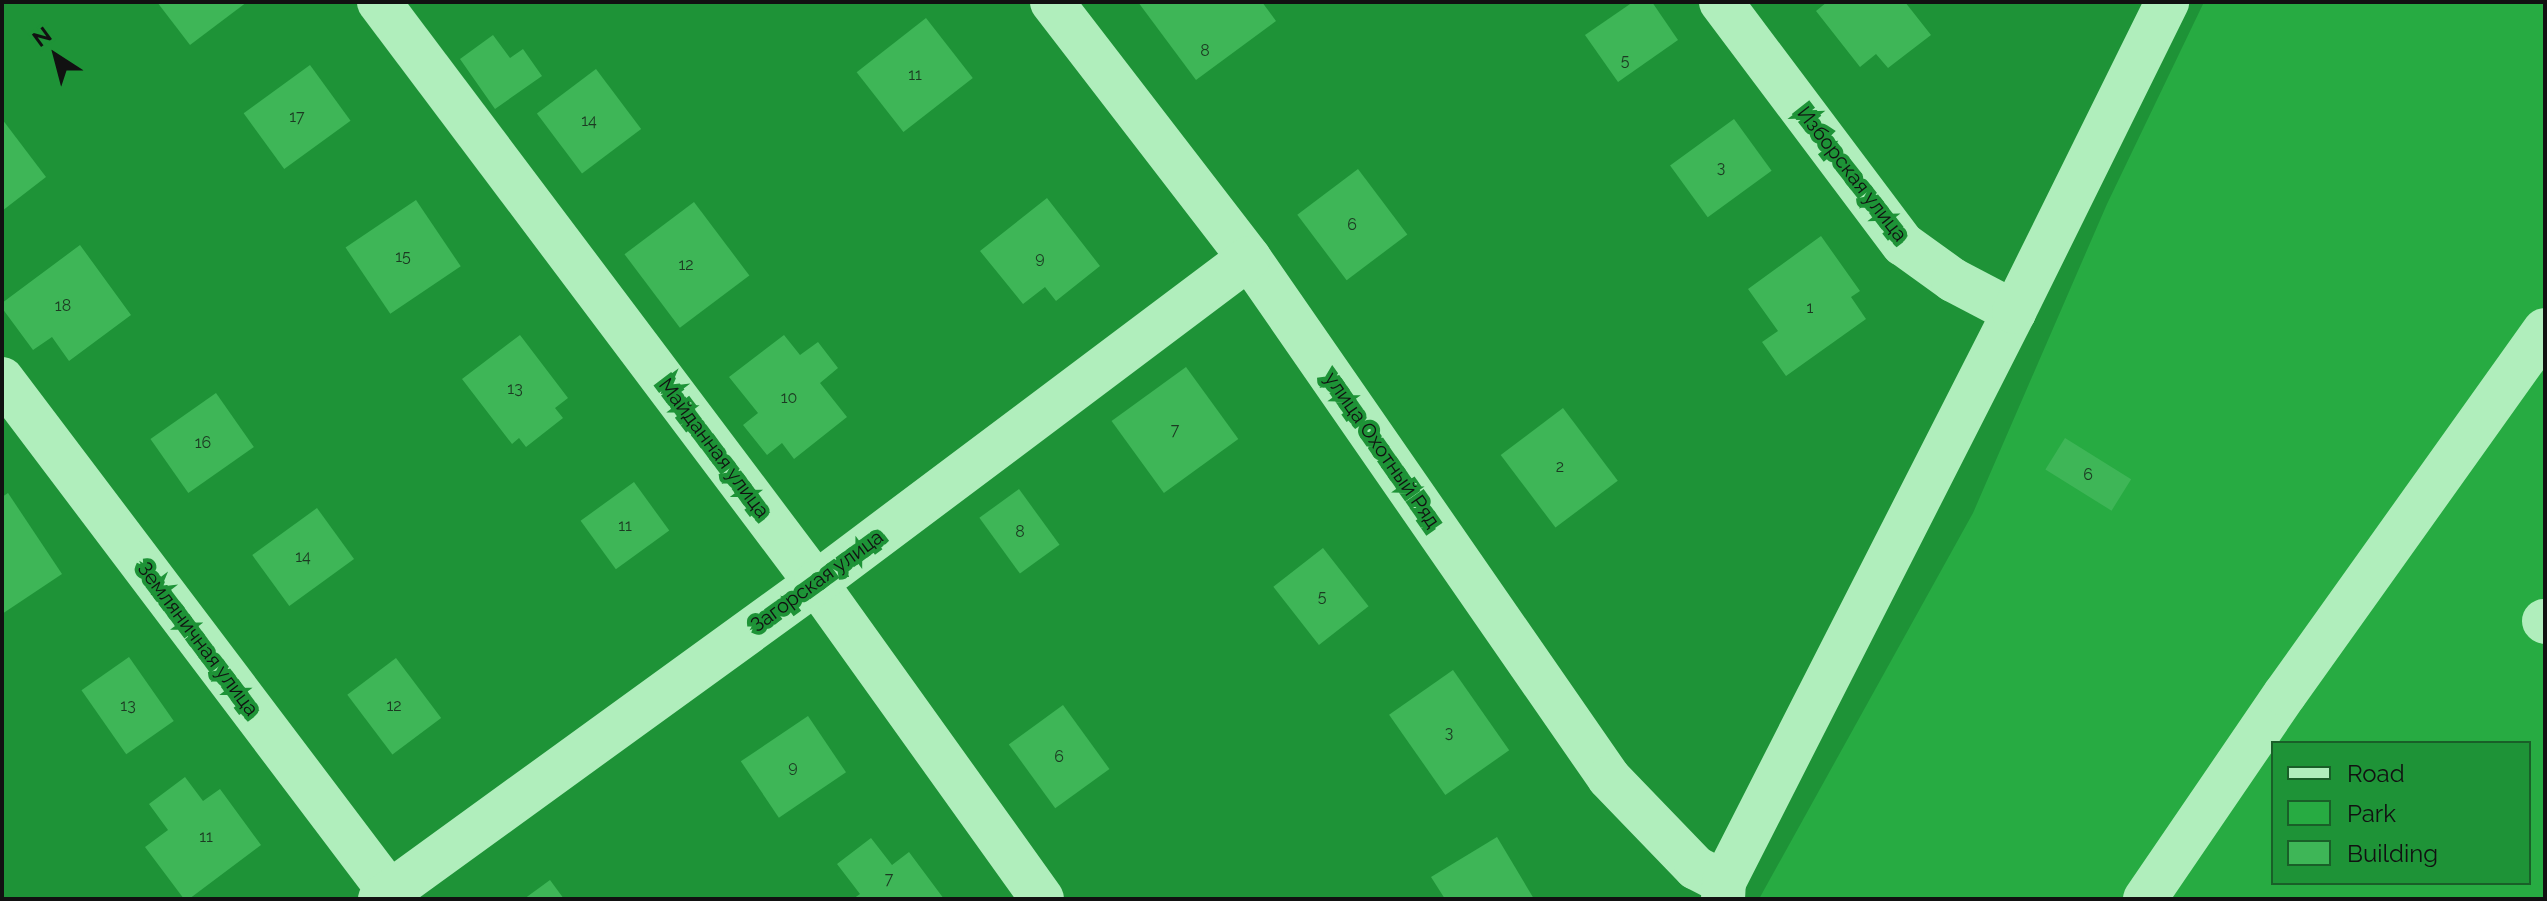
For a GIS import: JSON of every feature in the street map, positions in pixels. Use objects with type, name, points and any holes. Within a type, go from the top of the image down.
[{"type":"street","name":"Майданная улица","points":[[379,2],[816,583],[1042,899]]},
{"type":"street","name":"улица Охотный Ряд","points":[[1052,2],[1249,258],[1609,778],[1696,868],[1723,891]]},
{"type":"street","name":"Изборская улица","points":[[1721,2],[1903,244],[1953,280],[2014,312]]},
{"type":"street","points":[[1723,891],[2167,2]]},
{"type":"street","name":"Загорская улица","points":[[388,897],[816,583],[1249,258]]},
{"type":"street","points":[[2145,899],[2285,694],[2545,330]]},
{"type":"street","name":"Земляничная улица","points":[[2,379],[388,897]]},
{"type":"green space","points":[[2204,2],[2545,2],[2545,899],[1759,899],[1973,513],[2107,204]]},
{"type":"building","points":[[157,2],[247,2],[190,45]]},
{"type":"building","points":[[1138,2],[1262,2],[1276,21],[1196,80]]},
{"type":"building","points":[[1633,2],[1652,2],[1678,40],[1618,82],[1585,35]]},
{"type":"building","points":[[1827,2],[1905,2],[1931,35],[1888,68],[1876,54],[1860,67],[1816,11]]},
{"type":"building","points":[[926,18],[973,78],[903,132],[857,72]]},
{"type":"building","points":[[493,35],[510,58],[523,49],[542,76],[495,109],[460,59]]},
{"type":"building","points":[[310,65],[351,121],[284,169],[244,113]]},
{"type":"building","points":[[596,69],[641,129],[582,173],[537,114]]},
{"type":"building","points":[[2,119],[46,177],[2,211]]},
{"type":"building","points":[[1734,119],[1772,171],[1708,217],[1670,165]]},
{"type":"building","points":[[1358,169],[1407,234],[1347,280],[1297,215]]},
{"type":"building","points":[[1047,198],[1100,266],[1056,301],[1045,287],[1023,304],[980,251]]},
{"type":"building","points":[[416,200],[461,266],[390,314],[346,248]]},
{"type":"building","points":[[694,202],[749,275],[680,328],[625,254]]},
{"type":"building","points":[[1821,236],[1860,291],[1851,297],[1866,319],[1786,376],[1762,342],[1778,331],[1748,289]]},
{"type":"building","points":[[80,245],[131,315],[69,361],[52,337],[33,350],[2,308],[2,303]]},
{"type":"building","points":[[520,335],[568,398],[555,408],[563,418],[526,447],[519,438],[512,444],[462,379]]},
{"type":"building","points":[[784,335],[800,355],[818,342],[838,368],[820,383],[847,417],[794,459],[782,443],[767,455],[743,425],[758,413],[729,377]]},
{"type":"building","points":[[1186,367],[1238,439],[1164,493],[1112,421]]},
{"type":"building","points":[[216,393],[254,447],[188,493],[150,439]]},
{"type":"building","points":[[1563,408],[1618,481],[1555,528],[1501,455]]},
{"type":"building","points":[[2065,438],[2131,479],[2112,511],[2045,469]]},
{"type":"building","points":[[634,482],[669,531],[616,569],[581,521]]},
{"type":"building","points":[[1019,489],[1060,545],[1020,574],[979,518]]},
{"type":"building","points":[[8,493],[62,574],[2,614],[2,497]]},
{"type":"building","points":[[317,508],[354,559],[289,606],[252,555]]},
{"type":"building","points":[[1323,548],[1369,606],[1319,645],[1273,587]]},
{"type":"building","points":[[129,657],[174,721],[126,754],[81,690]]},
{"type":"building","points":[[396,658],[441,718],[392,755],[347,695]]},
{"type":"building","points":[[1453,670],[1509,750],[1445,795],[1389,715]]},
{"type":"building","points":[[1063,705],[1109,769],[1055,808],[1009,744]]},
{"type":"building","points":[[808,716],[846,772],[779,818],[741,761]]},
{"type":"building","points":[[185,777],[203,801],[220,789],[261,845],[189,899],[184,899],[145,847],[168,830],[149,804]]},
{"type":"building","points":[[1497,837],[1534,899],[1445,899],[1431,877]]},
{"type":"building","points":[[871,838],[892,865],[909,852],[944,899],[853,899],[860,894],[837,864]]},
{"type":"building","points":[[550,880],[564,899],[524,899]]}]
